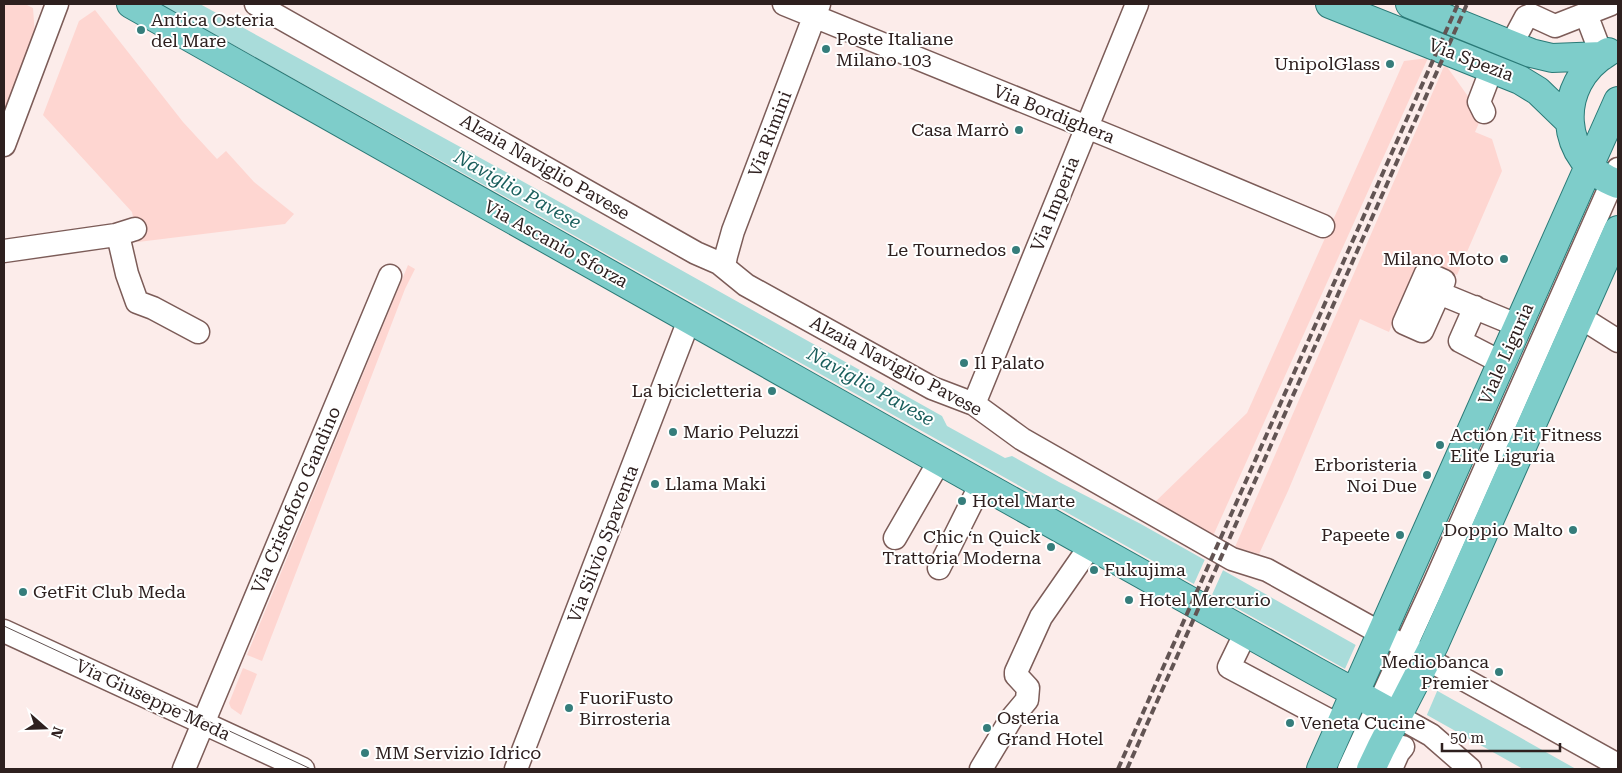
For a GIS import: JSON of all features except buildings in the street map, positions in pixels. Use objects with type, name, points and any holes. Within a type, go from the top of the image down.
[{"type":"main road","name":"Via Ascanio Sforza","points":[[131,4],[1091,546],[1246,632],[1390,705]]},
{"type":"main road","name":"Via Spezia","points":[[1330,4],[1520,80]]},
{"type":"main road","name":"Via Spezia","points":[[1410,4],[1521,49]]},
{"type":"main road","points":[[1521,49],[1552,58],[1610,51]]},
{"type":"main road","points":[[1610,51],[1591,64],[1582,74],[1572,97],[1569,121],[1577,152],[1598,174],[1616,178]]},
{"type":"main road","points":[[1520,80],[1538,90],[1569,121]]},
{"type":"main road","name":"Viale Liguria","points":[[1321,769],[1618,101]]},
{"type":"main road","points":[[1371,769],[1390,705],[1413,659],[1434,645],[1618,230]]},
{"type":"street","points":[[4,145],[56,4]]},
{"type":"street","name":"Alzaia Naviglio Pavese","points":[[256,4],[696,253],[724,266],[746,286],[932,388],[974,404],[1022,439],[1232,559],[1268,570],[1378,640],[1618,765]]},
{"type":"street","name":"Via Bordighera","points":[[784,4],[817,10],[1087,127],[1323,226]]},
{"type":"street","name":"Via Imperia","points":[[974,404],[1137,4]]},
{"type":"street","points":[[1521,49],[1526,17],[1530,15],[1555,26],[1611,4]]},
{"type":"street","name":"Via Rimini","points":[[724,266],[733,231],[817,10]]},
{"type":"street","points":[[1586,14],[1610,51]]},
{"type":"street","name":"Via Spezia","points":[[1520,80],[1521,49]]},
{"type":"street","points":[[1484,112],[1479,102],[1492,68]]},
{"type":"street","name":"Viale Liguria","points":[[1413,659],[1616,178]]},
{"type":"street","points":[[4,251],[127,232],[127,274],[136,302],[153,308],[198,332]]},
{"type":"street","name":"Via Cristoforo Gandino","points":[[184,769],[390,276]]},
{"type":"street","points":[[1439,292],[1519,325]]},
{"type":"street","points":[[1476,307],[1460,342],[1503,361]]},
{"type":"street","points":[[1580,317],[1618,342]]},
{"type":"street","name":"Via Silvio Spaventa","points":[[516,769],[689,320]]},
{"type":"street","points":[[895,538],[940,460]]},
{"type":"street","points":[[939,568],[982,484]]},
{"type":"street","points":[[981,769],[1011,719],[1027,700],[1028,688],[1016,672],[1037,624],[1091,546]]},
{"type":"street","name":"Via Giuseppe Meda","points":[[4,631],[302,769]]},
{"type":"street","points":[[1246,632],[1229,667],[1340,726]]},
{"type":"street","points":[[1348,769],[1390,705],[1431,735],[1470,769]]},
{"type":"street","points":[[1391,769],[1398,753],[1404,747]]},
{"type":"shaded area","points":[[4,4],[25,4],[33,8],[35,36],[4,118]]},
{"type":"shaded area","points":[[95,10],[183,122],[217,159],[226,151],[254,182],[294,214],[285,224],[138,242],[132,212],[43,115],[79,21]]},
{"type":"shaded area","points":[[1428,58],[1213,536],[1154,503],[1247,413],[1404,61]]},
{"type":"shaded area","points":[[1445,64],[1482,116],[1475,132],[1492,139],[1502,171],[1457,275],[1419,258],[1389,332],[1360,319],[1288,491],[1259,554],[1235,547]]},
{"type":"shaded area","points":[[408,265],[415,269],[405,289],[262,661],[247,655]]},
{"type":"shaded area","points":[[243,668],[257,674],[241,715],[231,708],[229,703]]},
{"type":"water","name":"Naviglio Pavese","points":[[160,4],[200,4],[513,176],[942,416],[947,426],[1005,458],[1012,456],[1139,523],[1576,769],[1523,769]]},
{"type":"pier","points":[[1206,557],[1224,568],[1211,597],[1193,586]]},
{"type":"pier","points":[[1357,642],[1438,689],[1426,717],[1344,671]]},
{"type":"tram line","points":[[4,626],[311,769]]},
{"type":"railway","points":[[1118,769],[1458,4]]},
{"type":"railway","points":[[1127,769],[1467,4]]},
{"type":"place","name":"Antica Osteria del Mare","points":[[141,30]]},
{"type":"place","name":"Poste Italiane Milano 103","points":[[826,49]]},
{"type":"place","name":"UnipolGlass","points":[[1390,64]]},
{"type":"place","name":"Casa Marrò","points":[[1019,130]]},
{"type":"place","name":"Le Tournedos","points":[[1016,250]]},
{"type":"place","name":"Milano Moto","points":[[1504,259]]},
{"type":"place","name":"Il Palato","points":[[964,363]]},
{"type":"place","name":"La bicicletteria","points":[[772,391]]},
{"type":"place","name":"Mario Peluzzi","points":[[673,432]]},
{"type":"place","name":"Action Fit Fitness Elite Liguria","points":[[1440,445]]},
{"type":"place","name":"Erboristeria Noi Due","points":[[1427,475]]},
{"type":"place","name":"Llama Maki","points":[[655,484]]},
{"type":"place","name":"Hotel Marte","points":[[962,501]]},
{"type":"place","name":"Doppio Malto","points":[[1573,530]]},
{"type":"place","name":"Papeete","points":[[1400,535]]},
{"type":"place","name":"Chic ‘n Quick Trattoria Moderna","points":[[1051,547]]},
{"type":"place","name":"Fukujima","points":[[1094,570]]},
{"type":"place","name":"GetFit Club Meda","points":[[23,592]]},
{"type":"place","name":"Hotel Mercurio","points":[[1129,600]]},
{"type":"place","name":"Mediobanca Premier","points":[[1499,672]]},
{"type":"place","name":"FuoriFusto Birrosteria","points":[[569,708]]},
{"type":"place","name":"Veneta Cucine","points":[[1290,723]]},
{"type":"place","name":"Osteria Grand Hotel","points":[[987,728]]},
{"type":"place","name":"MM Servizio Idrico","points":[[365,753]]}]
